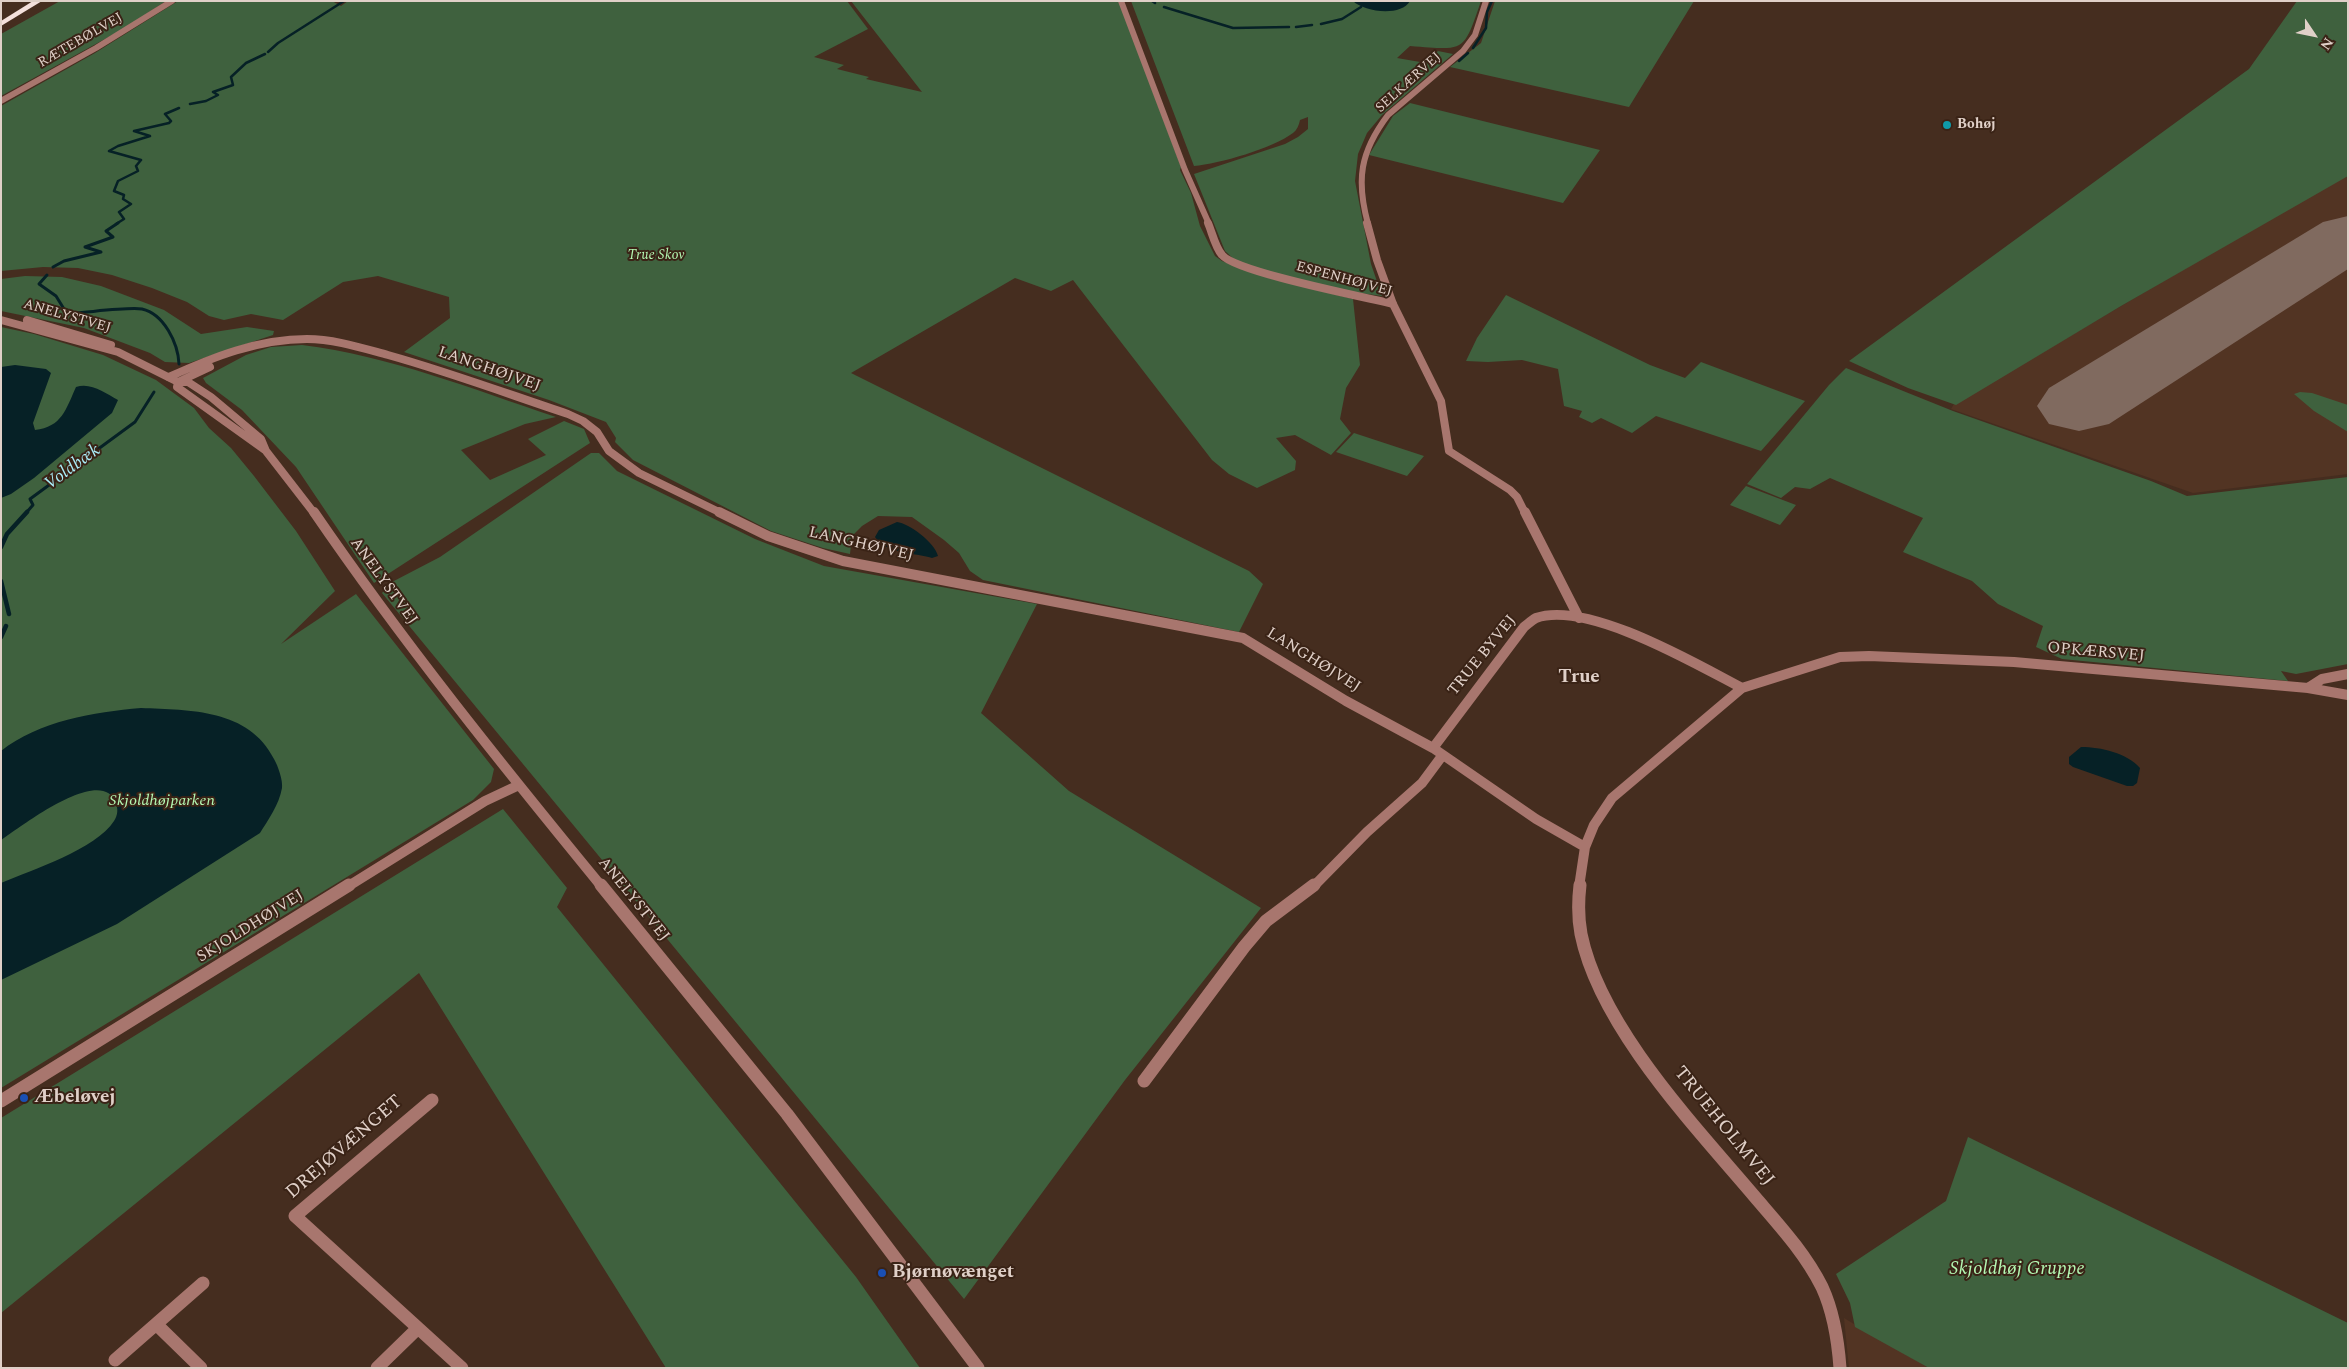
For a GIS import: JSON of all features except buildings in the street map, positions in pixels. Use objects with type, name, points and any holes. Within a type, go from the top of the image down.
[{"type":"highway","points":[[1,24],[39,1]]},
{"type":"street","name":"RÆTEBØLVEJ","points":[[1,100],[104,43],[172,1]]},
{"type":"street","name":"ESPENHØJVEJ","points":[[1122,1],[1185,170],[1222,255],[1236,264],[1260,272],[1393,304],[1441,401],[1449,451],[1495,478],[1508,487],[1517,498],[1579,618]]},
{"type":"street","name":"SELKÆRVEJ","points":[[1393,304],[1364,210],[1361,183],[1363,159],[1371,139],[1388,115],[1463,51],[1475,36],[1486,1]]},
{"type":"street","name":"ANELYSTVEJ","points":[[1,314],[74,332],[119,348],[118,352]]},
{"type":"street","name":"ANELYSTVEJ","points":[[1,320],[118,352],[170,377],[178,382],[177,387],[266,451],[302,495],[368,592],[519,785],[787,1114],[978,1368]]},
{"type":"street","name":"LANGHØJVEJ","points":[[170,377],[225,354],[279,340],[321,339],[408,360],[568,414],[597,432],[609,451],[639,473],[768,536],[797,548],[843,561],[1243,638],[1263,647],[1318,684],[1433,748]]},
{"type":"street","name":"LANGHØJVEJ","points":[[178,382],[239,351]]},
{"type":"street","name":"TRUE BYVEJ","points":[[1433,748],[1524,627],[1536,619],[1551,616],[1594,620],[1614,626],[1742,688]]},
{"type":"street","name":"OPKÆRSVEJ","points":[[1742,688],[1840,658],[1869,656],[2014,662],[2308,688],[2348,695]]},
{"type":"street","points":[[2308,688],[2322,678],[2348,674]]},
{"type":"street","points":[[1433,748],[1536,819],[1585,847],[1594,825],[1612,798],[1742,688]]},
{"type":"street","points":[[1144,1081],[1244,947],[1266,921],[1319,882],[1367,832],[1422,783],[1442,756]]},
{"type":"street","name":"SKJOLDHØJVEJ","points":[[1,1101],[485,801],[519,785]]},
{"type":"street","name":"TRUEHOLMVEJ","points":[[1585,847],[1578,909],[1581,935],[1593,972],[1614,1016],[1647,1066],[1683,1112],[1800,1251],[1822,1288],[1838,1341],[1840,1368]]},
{"type":"street","name":"DREJØVÆNGET","points":[[432,1100],[295,1216],[462,1368]]},
{"type":"street","points":[[115,1360],[203,1283]]},
{"type":"street","points":[[156,1324],[201,1368]]},
{"type":"street","points":[[377,1368],[418,1328]]},
{"type":"shaded area","points":[[2348,173],[2348,474],[2193,493],[1951,409],[1954,404]]},
{"type":"shaded area","points":[[1844,1318],[1864,1330],[1929,1368],[1849,1368]]},
{"type":"green space","points":[[60,1],[166,1],[125,28],[1,96],[1,34]]},
{"type":"green space","name":"True Skov","points":[[178,1],[332,1],[341,6],[348,1],[847,1],[868,29],[814,57],[844,65],[837,69],[869,77],[866,79],[922,92],[851,1],[1119,1],[1181,167],[1180,170],[1191,193],[1200,226],[1215,256],[1222,261],[1269,278],[1353,299],[1360,365],[1346,388],[1340,419],[1351,433],[1331,455],[1295,435],[1276,438],[1296,461],[1295,470],[1257,488],[1229,474],[1212,460],[1073,280],[1051,291],[1015,278],[851,373],[1249,571],[1263,584],[1239,632],[983,580],[970,571],[959,553],[912,517],[878,516],[862,526],[852,536],[850,554],[823,548],[771,531],[633,460],[615,442],[616,438],[606,422],[549,400],[404,352],[450,318],[449,297],[378,276],[343,282],[283,320],[251,314],[224,320],[209,316],[187,302],[112,275],[78,268],[43,267],[1,271],[1,106],[95,53]]},
{"type":"green space","points":[[1131,1],[1481,1],[1470,31],[1465,40],[1459,45],[1442,48],[1410,46],[1397,58],[1426,63],[1438,51],[1453,54],[1382,115],[1367,133],[1358,154],[1355,181],[1371,264],[1382,296],[1352,292],[1252,268],[1237,262],[1225,251],[1194,174],[1285,144],[1308,129],[1308,117],[1300,120],[1298,127],[1293,133],[1273,144],[1231,159],[1194,166]]},
{"type":"green space","points":[[1495,1],[1694,1],[1629,107],[1450,67],[1481,43]]},
{"type":"green space","points":[[2297,1],[2348,1],[2348,176],[2121,306],[1956,405],[1908,388],[1849,361],[2249,69]]},
{"type":"green space","points":[[1410,103],[1600,150],[1563,203],[1369,155],[1393,116]]},
{"type":"green space","points":[[25,276],[62,277],[101,286],[164,310],[201,334],[247,327],[274,331],[273,335],[189,363],[165,362],[150,353],[84,328],[1,311],[1,279]]},
{"type":"green space","points":[[1506,295],[1650,365],[1685,378],[1701,362],[1805,401],[1761,451],[1656,416],[1632,433],[1601,418],[1592,423],[1579,417],[1582,411],[1564,406],[1558,369],[1522,360],[1466,361],[1477,338]]},
{"type":"green space","name":"Skjoldhøjparken","points":[[1,327],[34,334],[103,355],[156,380],[194,408],[209,428],[231,448],[254,476],[296,531],[335,591],[281,644],[356,594],[494,769],[491,782],[473,800],[1,1088]]},
{"type":"green space","points":[[302,345],[335,350],[399,365],[556,417],[525,424],[461,450],[490,480],[546,455],[528,439],[564,421],[584,429],[590,443],[374,583],[296,467],[242,410],[206,383],[203,378],[246,355],[271,347]]},
{"type":"green space","points":[[1846,368],[1953,411],[2151,481],[2187,496],[2348,477],[2348,664],[2296,674],[2281,671],[2288,681],[2062,659],[2036,647],[2043,626],[1998,604],[1972,581],[1903,552],[1923,518],[1830,478],[1810,489],[1795,487],[1781,498],[1747,484],[1829,385]]},
{"type":"green space","points":[[2300,392],[2312,393],[2348,405],[2348,432],[2314,411],[2294,394]]},
{"type":"green space","points":[[1354,433],[1424,456],[1407,476],[1336,452]]},
{"type":"green space","points":[[591,453],[599,453],[617,471],[755,539],[824,566],[1037,604],[981,713],[1069,791],[1261,908],[1125,1080],[964,1299],[382,593],[392,582],[440,557]]},
{"type":"green space","points":[[1746,486],[1796,505],[1780,525],[1730,505]]},
{"type":"green space","points":[[503,809],[567,888],[557,907],[856,1277],[920,1368],[666,1368],[419,973],[1,1313],[1,1118]]},
{"type":"green space","name":"Skjoldhøj Gruppe","points":[[1968,1137],[2348,1323],[2348,1368],[1929,1368],[1855,1327],[1850,1303],[1836,1274],[1946,1201]]},
{"type":"water","points":[[1353,1],[1410,1],[1399,9],[1382,11],[1365,8]]},
{"type":"water","points":[[15,365],[46,369],[51,373],[33,423],[35,430],[51,425],[62,416],[76,387],[92,387],[118,400],[112,413],[34,478],[11,494],[1,498],[1,367]]},
{"type":"water","points":[[897,522],[921,534],[932,545],[938,556],[932,558],[901,552],[879,542],[875,537],[879,530]]},
{"type":"water","points":[[141,708],[198,712],[234,721],[250,730],[263,743],[274,759],[282,781],[281,794],[270,818],[260,833],[117,924],[1,980],[1,883],[62,858],[93,841],[114,821],[117,810],[116,803],[108,793],[95,790],[78,794],[42,812],[1,840],[1,751],[32,732],[50,725],[86,715]]},
{"type":"water","points":[[2081,747],[2097,748],[2128,758],[2140,768],[2137,783],[2133,786],[2127,786],[2073,767],[2069,764],[2069,757]]},
{"type":"waterway","name":"Voldbæk","points":[[268,52],[278,43],[344,1]]},
{"type":"waterway","points":[[1473,48],[1486,28],[1487,12],[1492,1]]},
{"type":"waterway","points":[[1164,7],[1233,28],[1289,27]]},
{"type":"waterway","points":[[1321,24],[1342,19],[1361,7]]},
{"type":"waterway","points":[[1296,27],[1312,25]]},
{"type":"waterway","points":[[1459,61],[1468,53]]},
{"type":"waterway","name":"Voldbæk","points":[[190,104],[206,101],[218,95],[213,92],[233,85],[231,77],[246,63],[265,54]]},
{"type":"waterway","name":"Voldbæk","points":[[116,224],[124,219],[119,212],[131,204],[123,199],[124,195],[114,191],[118,181],[138,171],[136,166],[141,160],[109,151],[118,146],[150,136],[134,131],[169,123],[171,121],[165,114],[179,108]]},
{"type":"waterway","name":"Voldbæk","points":[[53,267],[64,261],[101,252],[85,247],[113,237],[106,231],[118,223]]},
{"type":"waterway","name":"Voldbæk","points":[[47,275],[39,284],[56,296],[64,309],[75,313],[128,309],[142,309],[150,312],[168,330],[176,347],[179,364]]},
{"type":"waterway","name":"Voldbæk","points":[[26,513],[33,505],[30,499],[135,422],[154,392]]},
{"type":"waterway","name":"Voldbæk","points":[[1,547],[7,534],[27,512]]},
{"type":"waterway","name":"Voldbæk","points":[[1,581],[9,614]]},
{"type":"waterway","name":"Voldbæk","points":[[1,637],[6,626]]},
{"type":"runway","points":[[2079,406],[2348,237]]},
{"type":"place","name":"Bohøj","points":[[1947,125]]},
{"type":"place","name":"Æbeløvej","points":[[24,1098]]},
{"type":"place","name":"Bjørnøvænget","points":[[882,1273]]},
{"type":"district","name":"True","points":[[1579,678]]}]
